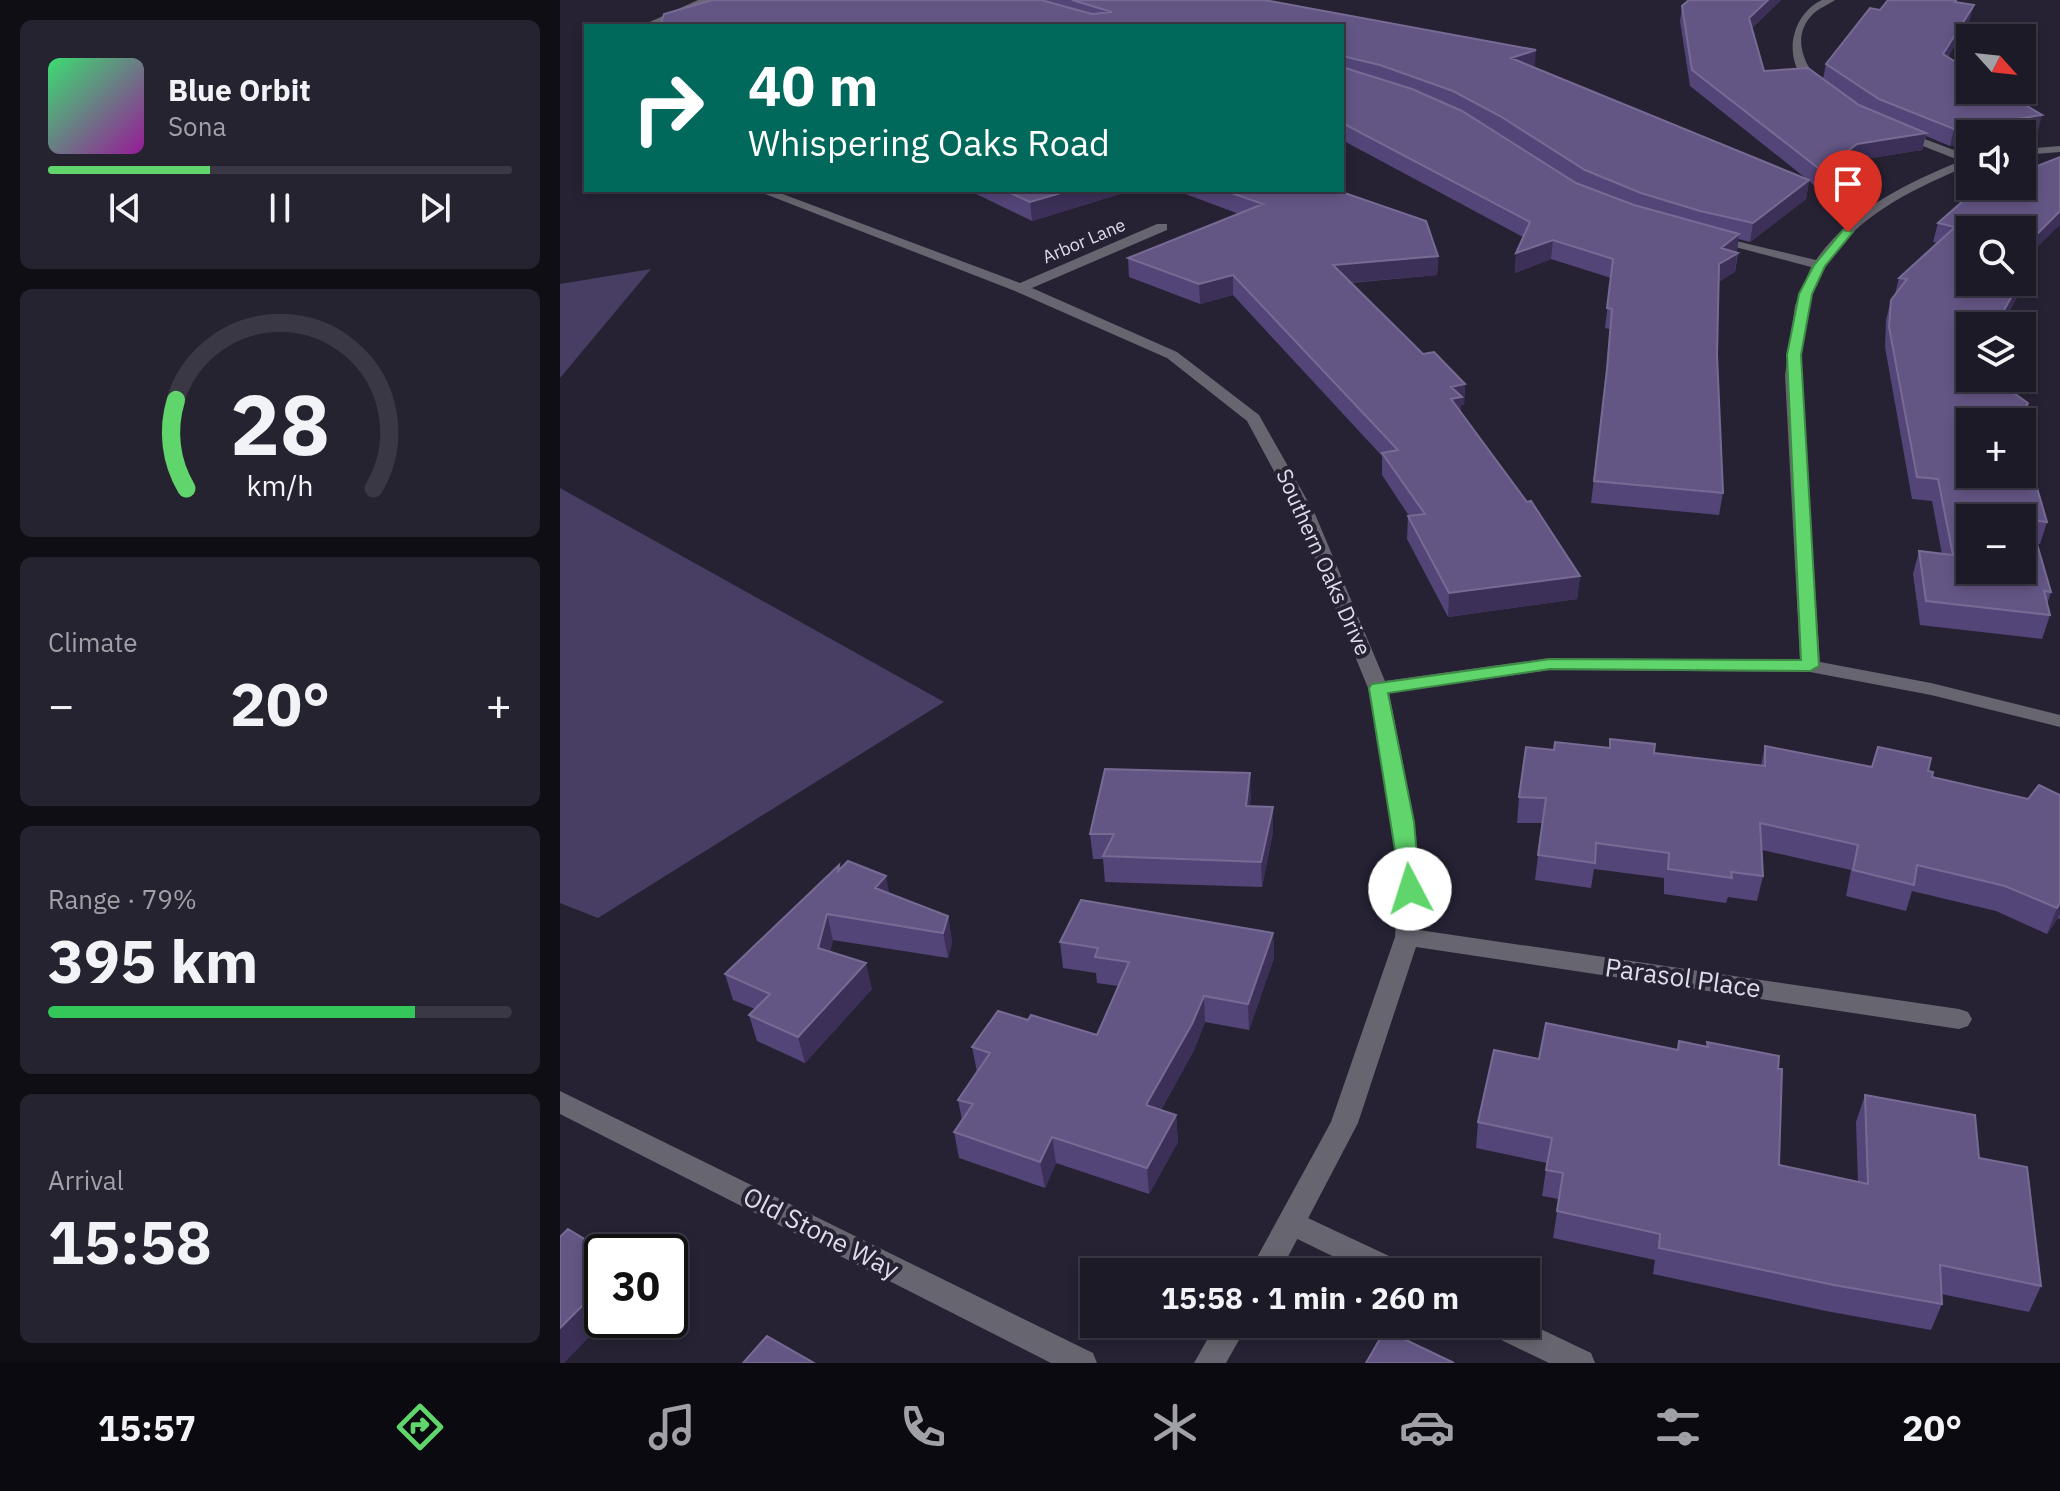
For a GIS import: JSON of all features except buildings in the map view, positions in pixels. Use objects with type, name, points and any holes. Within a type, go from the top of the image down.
[{"type":"street","points":[[651,24],[706,0]]},
{"type":"street","points":[[1825,93],[1813,83],[1799,63],[1794,41],[1802,20],[1830,0]]},
{"type":"street","points":[[1886,128],[1956,156]]},
{"type":"street","points":[[2036,151],[2060,149]]},
{"type":"street","points":[[1810,666],[1793,375],[1796,334],[1805,294],[1820,265],[1848,232],[1875,208],[1909,188],[1956,167]]},
{"type":"street","name":"Southern Oaks Drive","points":[[766,192],[1020,288],[1172,355],[1253,418],[1306,514],[1378,688],[1403,822],[1410,889],[1407,937],[1344,1123],[1272,1258]]},
{"type":"street","name":"Arbor Lane","points":[[1020,288],[1162,227]]},
{"type":"street","points":[[1701,236],[1820,265]]},
{"type":"street","points":[[1378,688],[1550,664],[1810,666],[1931,689],[2060,721]]},
{"type":"street","name":"Parasol Place","points":[[1407,937],[1959,1019]]},
{"type":"street","name":"Old Stone Way","points":[[560,1102],[1082,1363]]},
{"type":"street","points":[[1293,1223],[1365,1258]]},
{"type":"street","points":[[1209,1363],[1224,1338]]},
{"type":"street","points":[[1529,1338],[1580,1363]]},
{"type":"shaded area","points":[[651,269],[560,378],[560,284]]},
{"type":"shaded area","points":[[560,488],[944,702],[598,918],[560,903]]},
{"type":"route","points":[[1410,889],[1403,822],[1378,688],[1550,664],[1653,662],[1810,666],[1794,355],[1805,294],[1820,265],[1848,232]]}]
